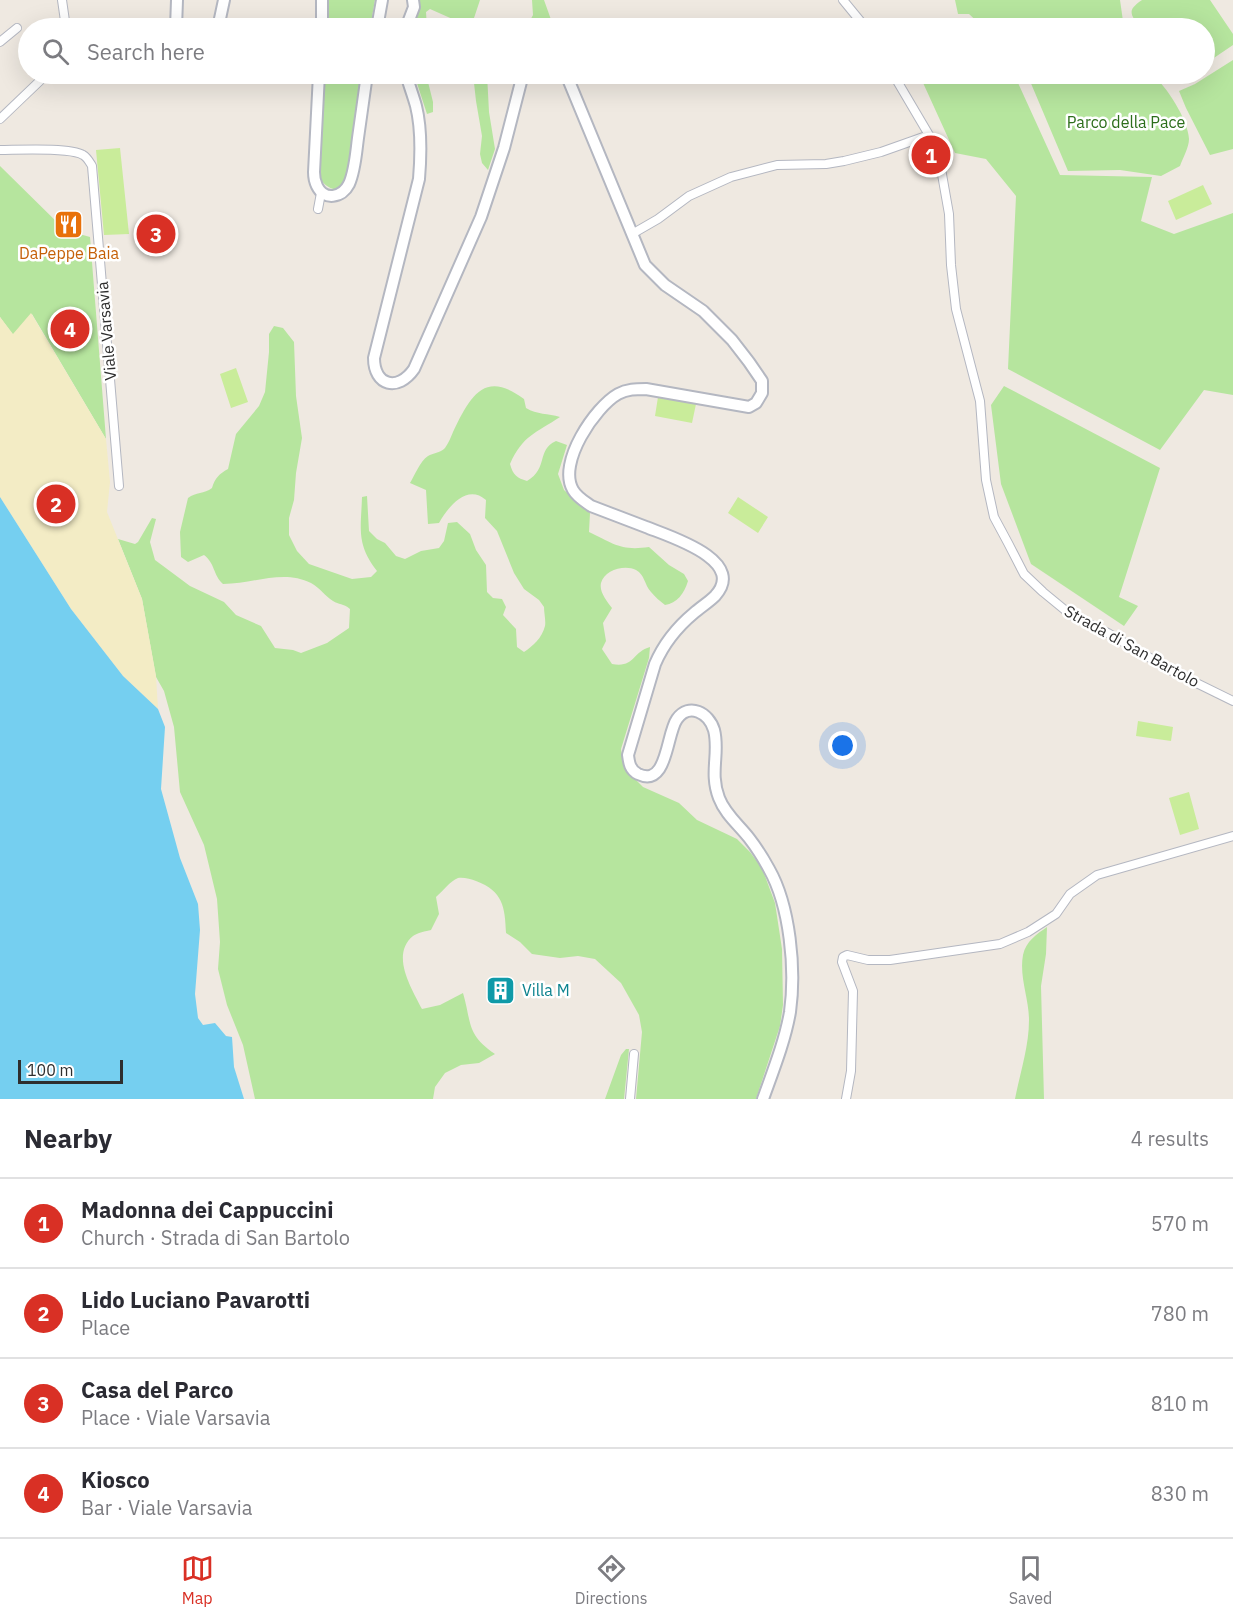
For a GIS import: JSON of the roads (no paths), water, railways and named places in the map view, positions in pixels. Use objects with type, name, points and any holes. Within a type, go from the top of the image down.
[{"type":"street","points":[[62,0],[65,18]]},
{"type":"street","points":[[176,18],[177,0]]},
{"type":"street","points":[[220,18],[224,0]]},
{"type":"street","points":[[322,0],[322,18]]},
{"type":"street","points":[[379,18],[382,0]]},
{"type":"street","points":[[410,18],[414,7],[413,0]]},
{"type":"street","points":[[843,0],[858,18]]},
{"type":"street","points":[[0,42],[16,28]]},
{"type":"street","points":[[1,114],[36,84]]},
{"type":"street","points":[[318,84],[314,172],[316,185],[321,193],[329,196],[337,196],[344,192],[350,183],[366,84]]},
{"type":"street","points":[[409,84],[420,130],[421,157],[419,179],[374,358],[374,368],[379,378],[388,384],[397,384],[408,377],[414,369],[481,217],[504,148],[520,84]]},
{"type":"street","points":[[570,84],[645,265],[665,285],[703,311],[732,340],[762,381],[762,393],[756,403],[749,407],[646,389],[633,389],[618,394],[604,404],[591,420],[572,456],[570,471],[572,488],[580,499],[591,506],[685,542],[708,555],[717,564],[722,574],[722,586],[716,595],[674,631],[662,649],[655,664],[628,755],[629,765],[636,773],[646,776],[653,775],[660,769],[665,758],[671,730],[678,717],[692,710],[703,712],[711,722],[714,732],[716,743],[713,775],[719,799],[760,854],[771,872],[781,897],[791,958],[790,1010],[763,1099]]},
{"type":"street","name":"Strada di San Bartolo","points":[[899,84],[929,135],[940,163],[949,214],[956,309],[980,401],[986,480],[994,517],[1013,554],[1024,574],[1071,615],[1108,633],[1172,671],[1233,701]]},
{"type":"street","points":[[632,234],[690,196],[731,177],[777,165],[844,161],[881,152],[929,135]]},
{"type":"street","name":"Viale Varsavia","points":[[0,150],[81,153],[92,166],[119,486]]},
{"type":"street","points":[[318,209],[321,193]]},
{"type":"street","points":[[846,1099],[851,1071],[853,991],[842,962],[843,957],[846,955],[868,960],[890,960],[1000,944],[1028,932],[1056,914],[1071,894],[1097,875],[1233,836]]},
{"type":"street","points":[[630,1099],[634,1054]]},
{"type":"water","points":[[0,497],[71,609],[123,676],[158,709],[165,727],[161,789],[180,858],[198,904],[200,930],[195,994],[198,1018],[203,1025],[215,1023],[226,1036],[232,1037],[234,1067],[244,1099],[0,1099]]},
{"type":"place","name":"Madonna dei Cappuccini","points":[[931,155]]},
{"type":"place","name":"DaPeppe Baia","points":[[69,225]]},
{"type":"place","name":"Casa del Parco","points":[[156,234]]},
{"type":"place","name":"Kiosco","points":[[70,329]]},
{"type":"place","name":"Lido Luciano Pavarotti","points":[[56,504]]},
{"type":"place","name":"Villa M","points":[[501,990]]},
{"type":"park label","name":"Parco della Pace","points":[[1126,122]]}]
